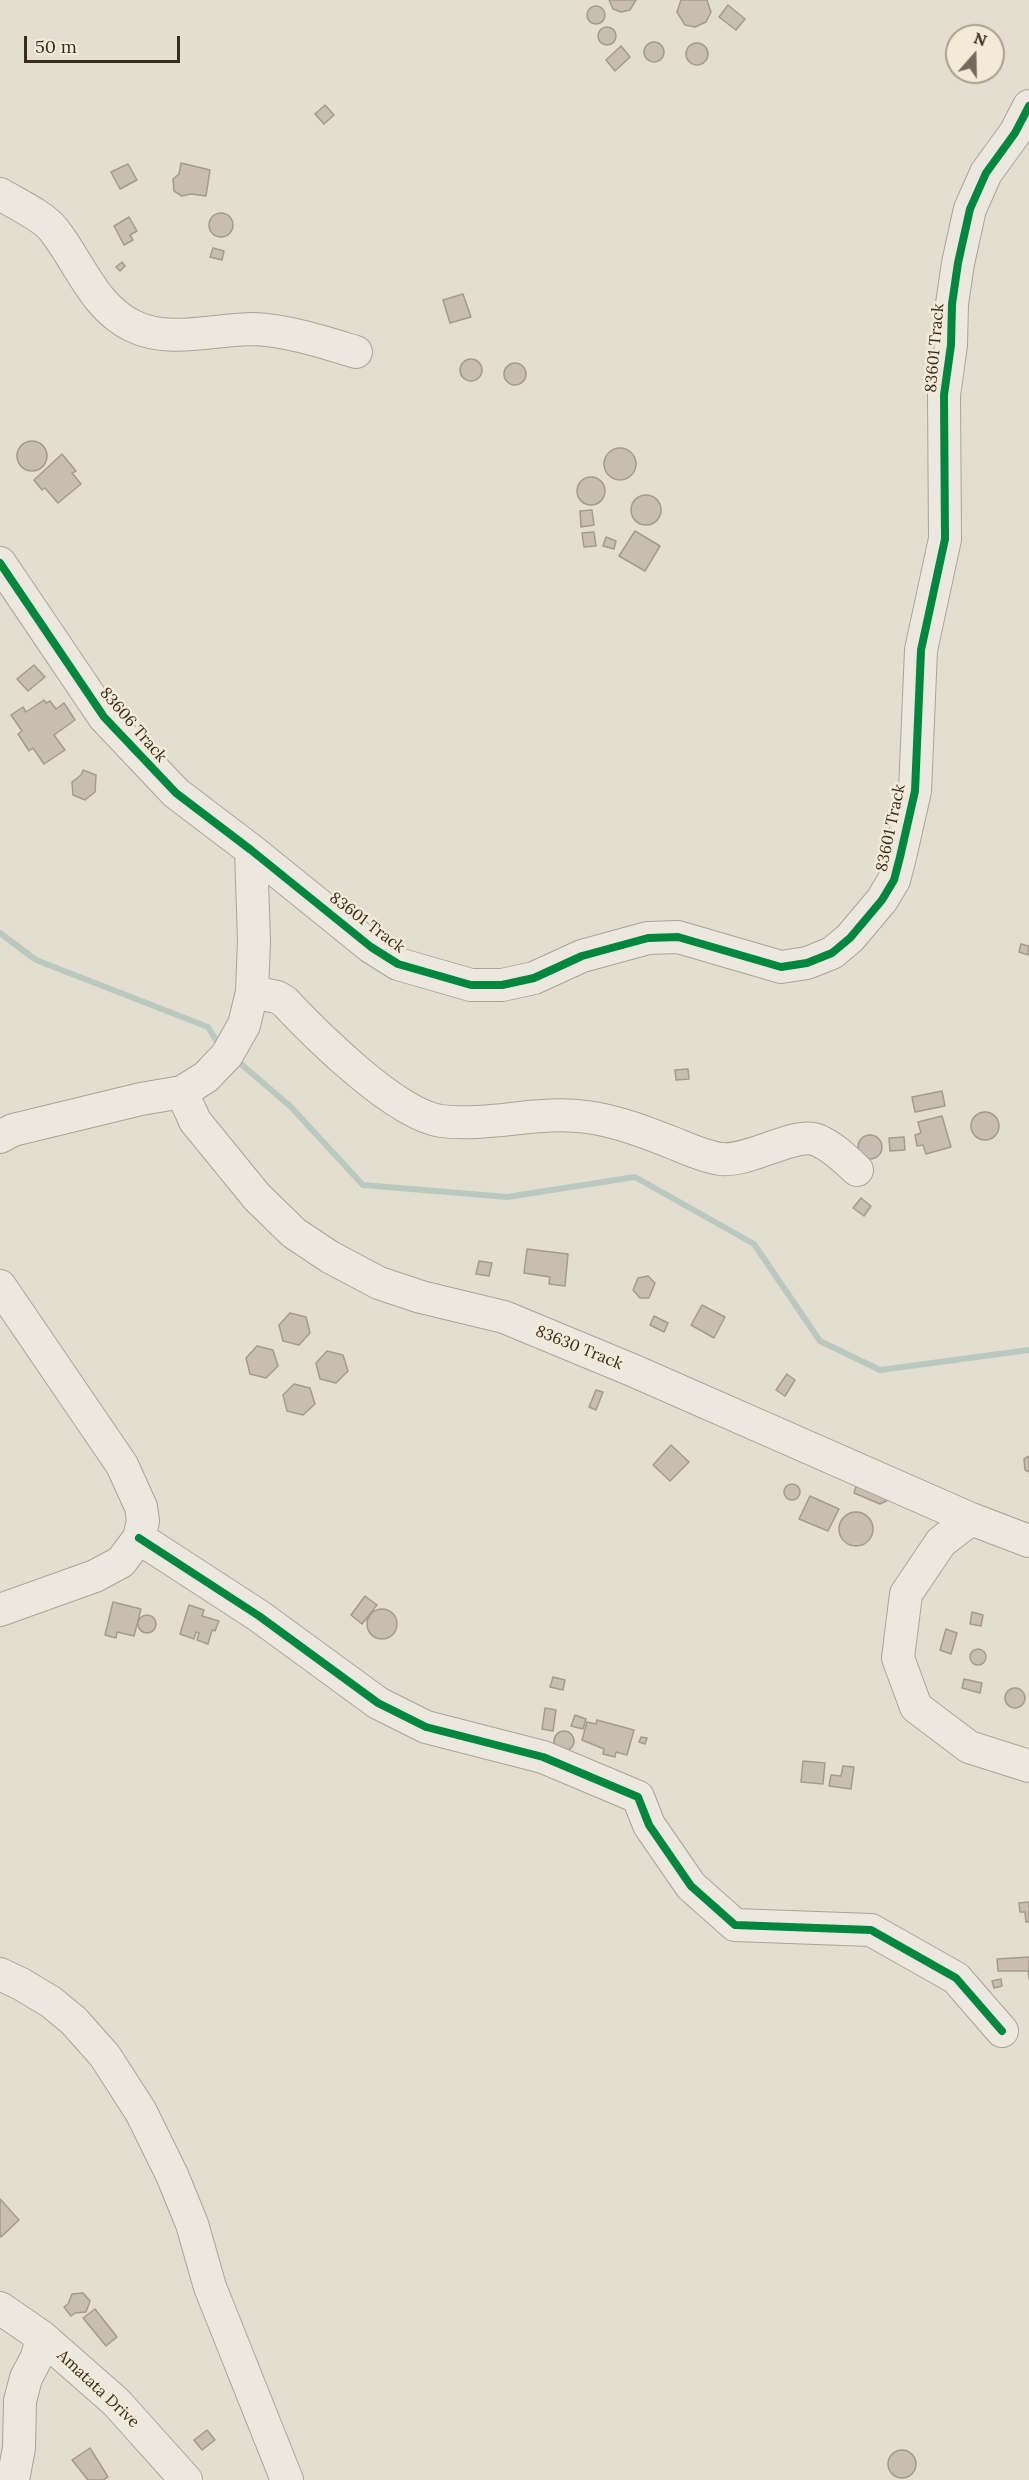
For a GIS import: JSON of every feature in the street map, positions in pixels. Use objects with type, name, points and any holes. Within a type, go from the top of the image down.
[{"type":"street","name":"83601 Track","points":[[251,850],[371,947],[398,964],[471,985],[502,985],[534,978],[582,956],[648,938],[678,937],[781,967],[807,963],[832,953],[850,938],[882,900],[894,880],[915,791],[921,650],[945,539],[944,395],[958,263],[970,209],[986,173],[1015,133],[1029,106]]},
{"type":"street","points":[[0,194],[52,227],[110,311],[131,326],[149,332],[183,336],[256,329],[304,338],[356,352]]},
{"type":"street","name":"83606 Track","points":[[0,563],[104,717],[176,793],[251,850]]},
{"type":"street","points":[[0,1137],[13,1130],[141,1099],[182,1092],[206,1077],[227,1055],[244,1025],[252,992],[254,941],[251,850]]},
{"type":"street","points":[[252,992],[277,997],[284,1001],[324,1041],[383,1091],[409,1110],[441,1121],[585,1116],[620,1123],[693,1151],[721,1159],[765,1152],[801,1138],[816,1139],[838,1153],[857,1170]]},
{"type":"street","name":"83630 Track","points":[[182,1092],[195,1121],[257,1197],[294,1233],[330,1257],[379,1284],[421,1297],[504,1317],[632,1370],[971,1519],[1029,1541]]},
{"type":"street","points":[[0,1286],[122,1465],[141,1507],[142,1521],[139,1538],[121,1562],[95,1576],[0,1610]]},
{"type":"street","points":[[971,1519],[941,1542],[906,1594],[898,1658],[916,1707],[969,1747],[1029,1766]]},
{"type":"street","points":[[139,1538],[259,1616],[378,1703],[426,1727],[543,1757],[638,1797],[649,1825],[692,1886],[735,1925],[871,1930],[956,1978],[1002,2031]]},
{"type":"street","points":[[0,1974],[51,2002],[74,2021],[105,2056],[141,2112],[172,2175],[192,2224],[210,2287],[287,2480]]},
{"type":"street","name":"Amatata Drive","points":[[0,2308],[42,2337],[116,2402],[186,2480]]},
{"type":"street","points":[[13,2480],[19,2448],[20,2401],[26,2378],[37,2357],[42,2337]]},
{"type":"building","points":[[609,0],[636,0],[630,10],[621,12],[613,9]]},
{"type":"building","points":[[681,0],[707,0],[711,12],[706,22],[695,27],[685,25],[677,12]]},
{"type":"building","points":[[728,5],[745,19],[736,30],[719,17]]},
{"type":"building","points":[[596,6],[602,9],[605,15],[602,21],[596,24],[590,21],[587,15],[590,9]]},
{"type":"building","points":[[607,27],[613,30],[616,36],[613,42],[607,45],[601,42],[598,36],[601,30]]},
{"type":"building","points":[[654,42],[661,45],[664,52],[661,59],[654,62],[647,59],[644,52],[647,45]]},
{"type":"building","points":[[697,43],[705,46],[708,54],[705,62],[697,65],[689,62],[686,54],[689,46]]},
{"type":"building","points":[[621,46],[630,57],[615,71],[606,60]]},
{"type":"building","points":[[325,105],[334,115],[324,124],[315,114]]},
{"type":"building","points":[[181,163],[210,170],[206,196],[191,194],[182,196],[174,191],[173,179],[179,174]]},
{"type":"building","points":[[128,164],[137,180],[120,189],[111,172]]},
{"type":"building","points":[[221,213],[230,216],[233,225],[230,234],[221,237],[212,234],[209,225],[212,216]]},
{"type":"building","points":[[129,217],[137,231],[130,235],[133,240],[124,245],[114,226]]},
{"type":"building","points":[[213,248],[224,251],[222,260],[210,257]]},
{"type":"building","points":[[122,262],[125,266],[120,271],[116,267]]},
{"type":"building","points":[[463,294],[471,317],[450,323],[443,300]]},
{"type":"building","points":[[471,359],[479,362],[482,370],[479,378],[471,381],[463,378],[460,370],[463,362]]},
{"type":"building","points":[[511,363],[519,363],[526,370],[526,378],[519,385],[511,385],[504,378],[504,370]]},
{"type":"building","points":[[32,441],[38,442],[46,450],[46,462],[38,470],[32,471],[26,470],[18,462],[17,456],[18,450],[26,442]]},
{"type":"building","points":[[620,448],[631,453],[636,464],[631,475],[620,480],[609,475],[604,464],[609,453]]},
{"type":"building","points":[[62,454],[76,471],[72,473],[81,484],[58,503],[45,488],[42,490],[34,480]]},
{"type":"building","points":[[591,477],[601,481],[605,491],[601,501],[591,505],[581,501],[577,491],[581,481]]},
{"type":"building","points":[[646,495],[652,496],[660,504],[660,516],[652,524],[646,525],[640,524],[632,516],[631,510],[632,504],[640,496]]},
{"type":"building","points":[[592,510],[594,525],[581,527],[580,511]]},
{"type":"building","points":[[635,531],[660,546],[645,571],[619,556]]},
{"type":"building","points":[[594,532],[596,546],[584,547],[582,533]]},
{"type":"building","points":[[606,537],[616,541],[614,549],[603,546]]},
{"type":"building","points":[[34,665],[45,677],[28,691],[17,679]]},
{"type":"building","points":[[44,700],[46,703],[50,701],[56,709],[64,703],[75,720],[54,735],[65,750],[44,764],[33,748],[29,751],[18,734],[22,731],[11,715],[23,707],[26,712]]},
{"type":"building","points":[[83,770],[96,775],[95,792],[85,800],[73,795],[72,782],[81,775]]},
{"type":"building","points":[[1021,944],[1029,946],[1028,955],[1019,952]]},
{"type":"building","points":[[688,1069],[689,1079],[676,1080],[675,1070]]},
{"type":"building","points":[[942,1091],[945,1106],[915,1112],[912,1097]]},
{"type":"building","points":[[985,1112],[995,1116],[999,1126],[995,1136],[985,1140],[975,1136],[971,1126],[975,1116]]},
{"type":"building","points":[[942,1116],[951,1147],[926,1154],[923,1145],[917,1146],[915,1135],[921,1133],[918,1122]]},
{"type":"building","points":[[870,1135],[875,1136],[881,1142],[881,1152],[875,1158],[870,1159],[865,1158],[859,1152],[858,1147],[859,1142],[865,1136]]},
{"type":"building","points":[[904,1137],[905,1150],[890,1151],[889,1138]]},
{"type":"building","points":[[861,1198],[871,1206],[864,1216],[853,1208]]},
{"type":"building","points":[[527,1249],[568,1254],[565,1286],[549,1284],[550,1277],[524,1273]]},
{"type":"building","points":[[479,1261],[492,1263],[489,1276],[476,1274]]},
{"type":"building","points":[[648,1276],[655,1283],[649,1298],[640,1298],[633,1290],[638,1278]]},
{"type":"building","points":[[702,1305],[725,1317],[714,1338],[691,1325]]},
{"type":"building","points":[[290,1313],[306,1317],[310,1333],[299,1345],[283,1341],[279,1325]]},
{"type":"building","points":[[654,1316],[668,1323],[664,1332],[650,1325]]},
{"type":"building","points":[[257,1346],[273,1350],[278,1366],[266,1378],[250,1374],[246,1358]]},
{"type":"building","points":[[327,1351],[343,1355],[348,1371],[336,1383],[320,1379],[316,1363]]},
{"type":"building","points":[[787,1374],[795,1380],[785,1396],[776,1390]]},
{"type":"building","points":[[294,1384],[310,1388],[315,1404],[303,1415],[287,1411],[283,1395]]},
{"type":"building","points":[[596,1390],[603,1392],[596,1410],[589,1407]]},
{"type":"building","points":[[671,1445],[689,1462],[670,1481],[653,1465]]},
{"type":"building","points":[[1029,1456],[1029,1472],[1025,1470],[1024,1459]]},
{"type":"building","points":[[859,1476],[890,1499],[880,1504],[854,1493]]},
{"type":"building","points":[[792,1484],[798,1486],[800,1492],[798,1498],[792,1500],[786,1498],[784,1492],[786,1486]]},
{"type":"building","points":[[810,1496],[839,1509],[828,1531],[799,1519]]},
{"type":"building","points":[[856,1512],[868,1517],[873,1529],[868,1541],[856,1546],[844,1541],[839,1529],[844,1517]]},
{"type":"building","points":[[365,1596],[377,1605],[362,1624],[351,1615]]},
{"type":"building","points":[[113,1602],[141,1609],[134,1636],[117,1632],[116,1638],[105,1635]]},
{"type":"building","points":[[189,1605],[204,1610],[202,1616],[219,1621],[215,1631],[212,1630],[208,1644],[197,1640],[199,1633],[196,1632],[194,1639],[180,1634]]},
{"type":"building","points":[[382,1609],[392,1614],[397,1624],[392,1634],[382,1639],[372,1634],[367,1624],[372,1614]]},
{"type":"building","points":[[972,1612],[983,1615],[981,1626],[970,1624]]},
{"type":"building","points":[[147,1615],[153,1618],[156,1624],[153,1630],[147,1633],[141,1630],[138,1624],[141,1618]]},
{"type":"building","points":[[946,1629],[957,1633],[951,1654],[940,1650]]},
{"type":"building","points":[[978,1649],[984,1651],[986,1657],[984,1663],[978,1665],[972,1663],[970,1657],[972,1651]]},
{"type":"building","points":[[553,1677],[565,1680],[563,1690],[550,1687]]},
{"type":"building","points":[[964,1679],[982,1683],[980,1693],[962,1688]]},
{"type":"building","points":[[1015,1688],[1022,1691],[1025,1698],[1022,1705],[1015,1708],[1008,1705],[1005,1698],[1008,1691]]},
{"type":"building","points":[[545,1708],[556,1710],[553,1731],[542,1729]]},
{"type":"building","points":[[575,1715],[586,1719],[583,1729],[571,1726]]},
{"type":"building","points":[[597,1720],[634,1730],[627,1755],[616,1752],[615,1757],[603,1754],[604,1749],[582,1740],[587,1722],[596,1724]]},
{"type":"building","points":[[564,1731],[571,1734],[574,1741],[571,1748],[564,1751],[557,1748],[554,1741],[557,1734]]},
{"type":"building","points":[[641,1737],[647,1738],[645,1744],[639,1742]]},
{"type":"building","points":[[803,1761],[825,1763],[823,1784],[801,1782]]},
{"type":"building","points":[[843,1766],[854,1767],[851,1789],[829,1786],[831,1775],[841,1776]]},
{"type":"building","points":[[1029,1902],[1029,1922],[1026,1922],[1025,1912],[1020,1912],[1019,1903]]},
{"type":"building","points":[[1029,1957],[1029,1979],[1028,1971],[998,1971],[997,1959]]},
{"type":"building","points":[[1001,1979],[1002,1986],[994,1988],[992,1981]]},
{"type":"building","points":[[0,2199],[19,2220],[1,2237],[0,2236]]},
{"type":"building","points":[[83,2293],[90,2301],[86,2312],[75,2313],[71,2316],[64,2307],[68,2304],[72,2294]]},
{"type":"building","points":[[95,2309],[117,2337],[106,2346],[83,2318]]},
{"type":"building","points":[[207,2430],[215,2440],[202,2450],[194,2440]]},
{"type":"building","points":[[90,2448],[108,2477],[103,2480],[88,2480],[72,2460]]},
{"type":"building","points":[[902,2450],[912,2454],[916,2464],[912,2474],[902,2478],[892,2474],[888,2464],[892,2454]]},
{"type":"waterway","points":[[0,933],[36,960],[208,1027],[219,1045]]},
{"type":"waterway","points":[[234,1058],[290,1106],[363,1185],[507,1197],[635,1177],[754,1244],[820,1341],[880,1370],[1029,1350]]},
{"type":"cycle path","points":[[0,563],[104,717],[176,793],[371,947],[398,964],[471,985],[502,985],[534,978],[582,956],[648,938],[678,937],[781,967],[807,963],[832,953],[850,938],[882,900],[894,880],[900,857],[915,791],[921,650],[945,539],[944,395],[958,263],[970,209],[986,173],[1015,133],[1029,106]]},
{"type":"cycle path","points":[[139,1538],[259,1616],[378,1703],[426,1727],[543,1757],[638,1797],[649,1825],[691,1886],[735,1925],[871,1930],[956,1978],[1002,2031]]}]
